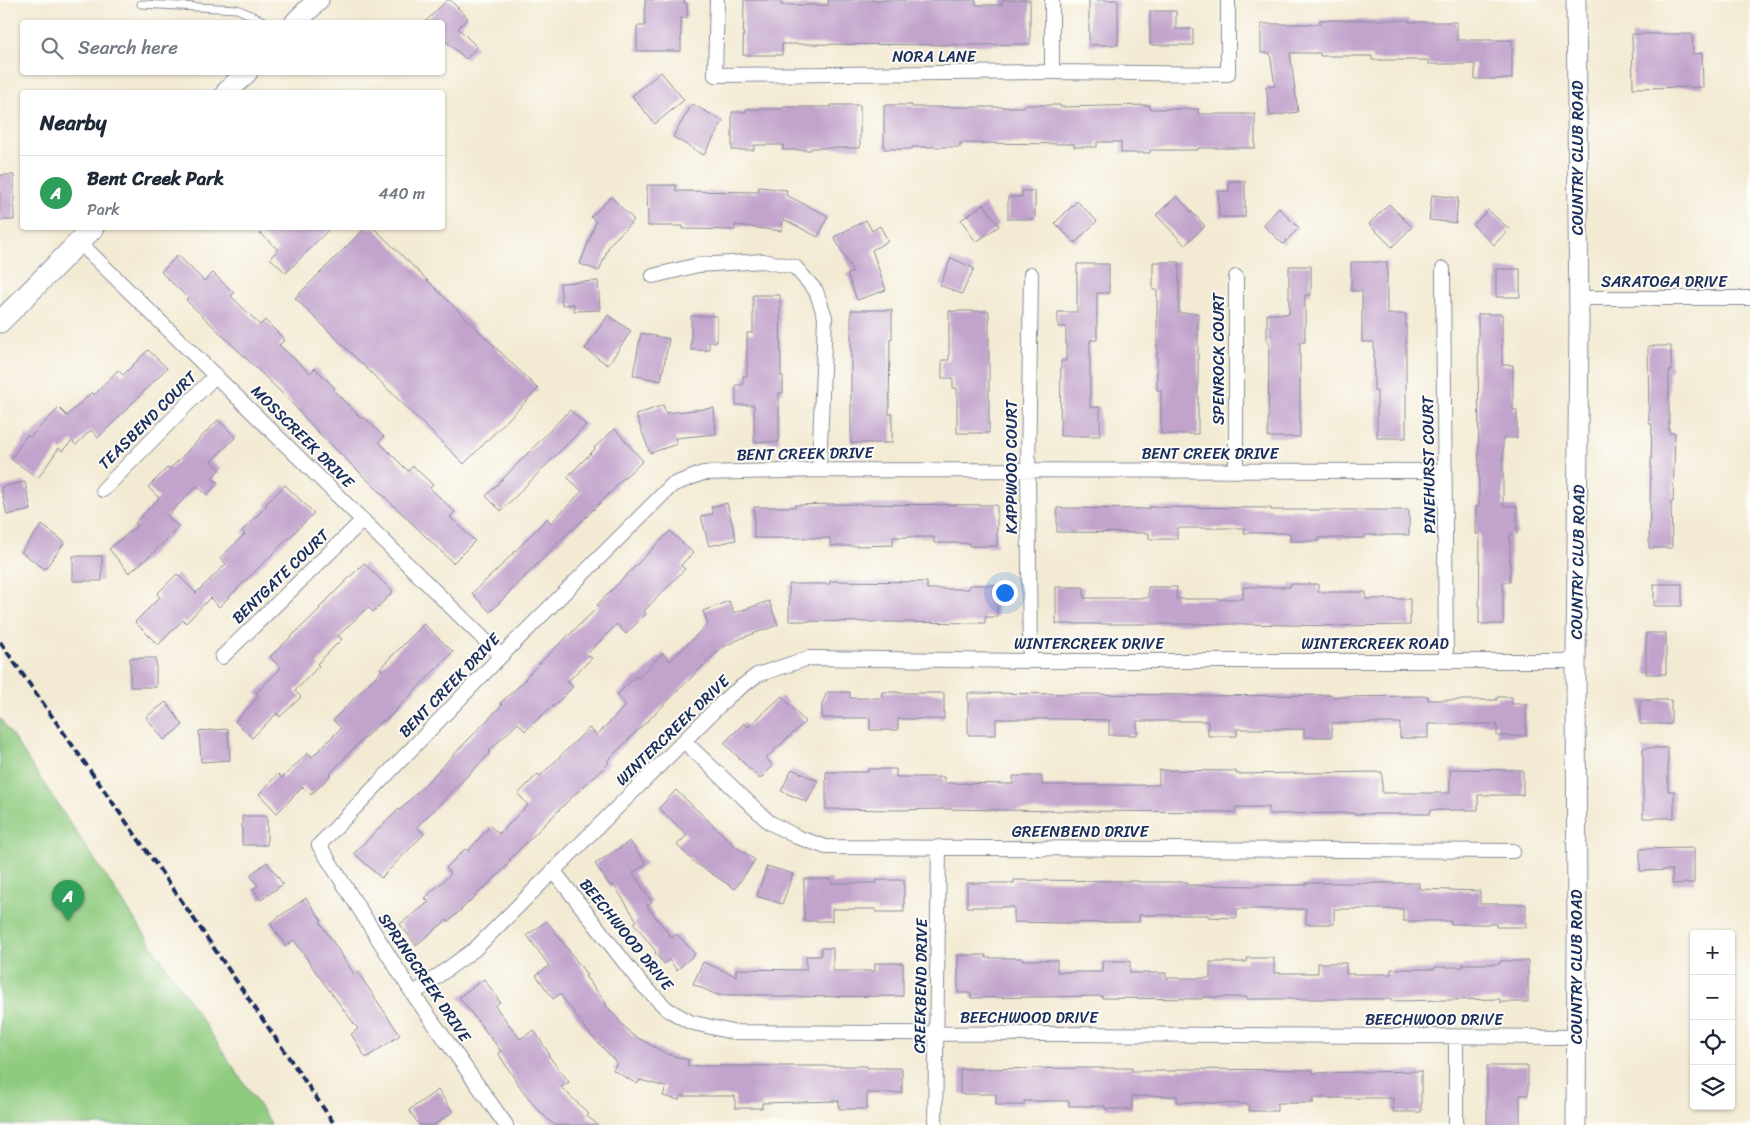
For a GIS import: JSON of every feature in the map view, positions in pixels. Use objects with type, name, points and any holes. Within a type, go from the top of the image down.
[{"type":"main road","points":[[298,20],[318,0]]},
{"type":"main road","name":"COUNTRY CLUB ROAD","points":[[1576,0],[1579,332],[1576,661],[1576,1125]]},
{"type":"main road","points":[[0,322],[86,235]]},
{"type":"street","name":"NORA LANE","points":[[717,0],[715,75],[1052,72],[1228,74],[1228,0]]},
{"type":"street","points":[[1052,0],[1052,72]]},
{"type":"street","name":"MOSSCREEK DRIVE","points":[[86,235],[216,375],[502,656]]},
{"type":"street","points":[[653,276],[698,265],[763,261],[795,267],[816,291],[825,317],[819,470]]},
{"type":"street","name":"PINEHURST COURT","points":[[1443,269],[1446,661]]},
{"type":"street","name":"KAPPWOOD COURT","points":[[1030,661],[1028,470],[1031,274]]},
{"type":"street","name":"SPENROCK COURT","points":[[1236,277],[1236,470]]},
{"type":"street","name":"SARATOGA DRIVE","points":[[1578,298],[1750,298]]},
{"type":"street","name":"TEASBEND COURT","points":[[102,490],[216,375]]},
{"type":"street","name":"BENT CREEK DRIVE","points":[[319,845],[502,656],[672,485],[703,473],[819,470],[1446,470]]},
{"type":"street","name":"BENTGATE COURT","points":[[222,657],[363,520]]},
{"type":"street","name":"WINTERCREEK DRIVE","points":[[413,994],[475,949],[729,696],[757,675],[810,658],[1174,661]]},
{"type":"street","name":"WINTERCREEK ROAD","points":[[1174,661],[1576,661]]},
{"type":"street","name":"GREENBEND DRIVE","points":[[684,741],[769,822],[796,837],[826,847],[1513,851]]},
{"type":"street","name":"SPRINGCREEK DRIVE","points":[[319,845],[413,994],[506,1125]]},
{"type":"street","name":"CREEKBEND DRIVE","points":[[935,1125],[939,847]]},
{"type":"street","name":"BEECHWOOD DRIVE","points":[[553,870],[639,982],[667,1009],[690,1022],[732,1032],[1576,1037]]},
{"type":"street","points":[[1456,1037],[1456,1125]]},
{"type":"lane","points":[[141,4],[237,9],[262,20]]},
{"type":"green space","points":[[0,718],[272,1125],[0,1125]]},
{"type":"building","points":[[447,0],[450,0],[468,18],[458,28],[477,47],[466,59],[445,41],[445,20],[427,20]]},
{"type":"building","points":[[645,0],[684,0],[684,3],[687,3],[687,18],[681,18],[681,51],[637,51],[637,26],[645,26]]},
{"type":"building","points":[[744,0],[781,0],[781,5],[828,5],[828,0],[976,0],[976,5],[1002,5],[1002,0],[1030,0],[1030,44],[782,44],[782,55],[743,55]]},
{"type":"building","points":[[1089,0],[1118,0],[1118,45],[1089,45]]},
{"type":"building","points":[[1150,11],[1176,11],[1176,29],[1193,29],[1193,45],[1150,45]]},
{"type":"building","points":[[1320,20],[1457,22],[1457,40],[1512,40],[1512,79],[1475,79],[1475,64],[1428,64],[1428,60],[1372,60],[1372,56],[1320,56],[1320,53],[1290,53],[1298,112],[1270,116],[1266,87],[1275,86],[1270,53],[1261,53],[1261,24],[1320,24]]},
{"type":"building","points":[[1632,34],[1692,34],[1693,54],[1702,53],[1703,87],[1633,88]]},
{"type":"building","points":[[661,72],[684,100],[655,124],[632,96]]},
{"type":"building","points":[[692,104],[723,121],[704,155],[673,137]]},
{"type":"building","points":[[831,105],[860,105],[860,148],[783,150],[783,145],[754,145],[754,150],[732,150],[732,112],[746,112],[746,109],[831,107]]},
{"type":"building","points":[[884,105],[912,105],[912,107],[1024,107],[1024,105],[1060,105],[1060,107],[1150,105],[1150,109],[1198,109],[1198,114],[1255,114],[1255,148],[1198,148],[1198,150],[1150,150],[1150,153],[1121,153],[1121,142],[1097,142],[1097,147],[1074,147],[1074,144],[960,143],[960,147],[884,149]]},
{"type":"building","points":[[0,175],[14,175],[14,220],[0,220]]},
{"type":"building","points":[[1229,181],[1245,181],[1245,217],[1219,217],[1218,191],[1229,191]]},
{"type":"building","points":[[647,185],[676,185],[676,191],[758,192],[759,187],[787,190],[786,195],[828,216],[818,237],[783,219],[781,231],[735,225],[735,230],[683,229],[683,226],[648,226]]},
{"type":"building","points":[[1022,191],[1035,191],[1035,219],[1008,219],[1008,197],[1022,197]]},
{"type":"building","points":[[1432,195],[1458,198],[1456,223],[1429,220]]},
{"type":"building","points":[[1177,196],[1205,226],[1185,245],[1156,215]]},
{"type":"building","points":[[611,197],[634,220],[610,244],[599,271],[580,264],[596,222],[591,217]]},
{"type":"building","points":[[1077,201],[1097,221],[1075,243],[1055,223]]},
{"type":"building","points":[[984,204],[999,226],[976,242],[961,220]]},
{"type":"building","points":[[1389,204],[1412,227],[1392,247],[1369,224]]},
{"type":"building","points":[[1279,208],[1299,228],[1283,244],[1263,225]]},
{"type":"building","points":[[1488,210],[1509,229],[1494,245],[1473,225]]},
{"type":"building","points":[[866,220],[872,231],[880,226],[888,241],[872,250],[886,290],[857,300],[847,274],[853,272],[834,237]]},
{"type":"building","points":[[257,230],[328,230],[286,273],[270,258],[278,250]]},
{"type":"building","points":[[363,230],[376,230],[538,389],[464,464],[295,298]]},
{"type":"building","points":[[178,255],[204,281],[213,273],[234,293],[231,296],[260,325],[265,320],[285,340],[279,345],[310,373],[315,368],[335,388],[333,390],[362,419],[364,417],[384,437],[379,442],[408,471],[413,466],[433,485],[430,488],[455,512],[450,517],[475,541],[453,563],[318,432],[286,397],[186,300],[188,298],[161,272]]},
{"type":"building","points":[[951,258],[974,268],[962,294],[940,285]]},
{"type":"building","points":[[1153,262],[1179,262],[1179,313],[1198,313],[1198,434],[1161,434],[1161,390],[1157,390],[1157,290],[1153,290]]},
{"type":"building","points":[[1351,262],[1387,262],[1387,314],[1406,314],[1406,438],[1377,438],[1377,391],[1374,391],[1374,342],[1362,342],[1362,291],[1351,291]]},
{"type":"building","points":[[1077,264],[1109,264],[1109,293],[1097,293],[1097,340],[1090,340],[1090,407],[1100,407],[1100,436],[1060,436],[1061,361],[1066,361],[1066,327],[1058,327],[1058,312],[1077,312]]},
{"type":"building","points":[[1289,266],[1311,266],[1311,295],[1305,295],[1305,342],[1300,342],[1300,437],[1268,437],[1269,342],[1267,342],[1267,314],[1289,314]]},
{"type":"building","points":[[1496,269],[1520,269],[1520,297],[1496,297]]},
{"type":"building","points":[[598,281],[600,310],[574,311],[574,304],[562,305],[560,283]]},
{"type":"building","points":[[753,295],[780,295],[783,393],[779,393],[779,442],[754,442],[754,405],[736,405],[736,385],[743,385],[743,376],[747,376],[747,333],[753,333]]},
{"type":"building","points":[[851,310],[892,310],[889,414],[892,414],[892,443],[851,443]]},
{"type":"building","points":[[949,311],[989,311],[989,433],[957,433],[957,388],[953,388],[953,378],[942,378],[942,360],[949,360]]},
{"type":"building","points":[[1478,314],[1502,314],[1502,365],[1513,365],[1513,410],[1517,410],[1517,438],[1503,438],[1503,506],[1517,506],[1517,534],[1510,534],[1510,582],[1503,582],[1503,624],[1479,624],[1480,534],[1476,534],[1476,506],[1479,506]]},
{"type":"building","points":[[608,315],[631,331],[608,365],[585,349]]},
{"type":"building","points":[[691,316],[717,316],[717,342],[709,342],[709,350],[691,350]]},
{"type":"building","points":[[641,333],[669,339],[661,381],[633,375]]},
{"type":"building","points":[[1648,346],[1671,346],[1669,433],[1675,433],[1673,502],[1671,502],[1672,548],[1649,548],[1652,424],[1649,424]]},
{"type":"building","points":[[148,350],[167,368],[98,438],[91,430],[76,445],[72,441],[62,451],[59,448],[38,478],[11,459],[27,435],[30,437],[59,408],[67,416],[92,392],[94,395],[118,370],[123,375]]},
{"type":"building","points":[[663,405],[666,413],[714,408],[716,434],[675,438],[677,444],[650,453],[636,415]]},
{"type":"building","points":[[570,410],[586,425],[501,511],[486,496]]},
{"type":"building","points":[[218,420],[236,437],[211,461],[220,469],[212,478],[218,483],[207,495],[197,486],[167,516],[179,527],[150,556],[129,573],[109,549],[138,525],[135,523],[159,498],[148,487],[168,467],[170,469]]},
{"type":"building","points":[[615,429],[643,461],[616,485],[490,612],[472,593],[547,518],[551,523],[582,491],[567,477]]},
{"type":"building","points":[[25,482],[31,510],[7,515],[1,487]]},
{"type":"building","points":[[285,485],[314,513],[219,607],[210,598],[186,623],[183,620],[158,645],[135,622],[160,597],[157,594],[177,574],[196,593],[226,564],[220,558],[245,534],[242,531]]},
{"type":"building","points":[[727,503],[736,540],[709,546],[701,516],[713,514],[711,507]]},
{"type":"building","points":[[795,505],[997,505],[997,546],[969,546],[969,543],[934,543],[934,537],[893,537],[893,545],[858,546],[830,546],[830,538],[754,538],[754,507],[795,507]]},
{"type":"building","points":[[1149,507],[1271,508],[1271,510],[1409,510],[1409,535],[1365,535],[1365,538],[1319,538],[1319,541],[1290,541],[1290,533],[1244,533],[1244,528],[1177,528],[1177,539],[1149,539],[1149,533],[1057,532],[1057,508],[1149,509]]},
{"type":"building","points":[[42,525],[65,542],[45,569],[21,552]]},
{"type":"building","points":[[670,531],[693,553],[681,565],[685,569],[644,611],[646,614],[626,634],[617,624],[587,654],[592,658],[567,682],[573,687],[553,707],[525,731],[518,723],[488,752],[490,753],[417,827],[424,834],[381,878],[354,853],[400,810],[502,705],[500,703],[526,680],[524,679],[599,606],[597,605]]},
{"type":"building","points":[[73,556],[102,556],[102,581],[73,581]]},
{"type":"building","points":[[364,563],[393,592],[373,612],[368,607],[338,636],[342,639],[317,664],[319,666],[295,691],[301,697],[280,717],[277,713],[252,738],[235,721],[259,696],[256,693],[281,668],[270,657]]},
{"type":"building","points":[[830,581],[927,582],[927,589],[969,589],[969,585],[997,585],[997,617],[985,617],[985,623],[789,621],[789,584],[830,584]]},
{"type":"building","points":[[1290,584],[1318,584],[1318,592],[1366,592],[1366,599],[1410,599],[1410,625],[1056,624],[1056,587],[1084,587],[1084,598],[1148,598],[1148,587],[1177,587],[1176,599],[1243,599],[1243,587],[1290,587]]},
{"type":"building","points":[[1654,584],[1682,584],[1682,606],[1654,606]]},
{"type":"building","points":[[729,601],[734,613],[769,601],[778,625],[744,637],[721,648],[607,761],[609,763],[509,860],[511,861],[500,873],[448,922],[447,920],[416,945],[400,924],[429,902],[425,898],[451,874],[446,868],[465,849],[468,851],[490,826],[499,834],[528,805],[518,794],[538,774],[540,776],[589,728],[597,735],[626,705],[617,695],[636,676],[638,678],[663,653],[670,661],[708,624],[703,611]]},
{"type":"building","points":[[424,624],[453,652],[384,722],[383,720],[353,749],[311,795],[303,787],[277,813],[259,794],[278,774],[282,778],[308,753],[312,757],[341,728],[333,720],[382,670],[380,668]]},
{"type":"building","points":[[1646,633],[1666,633],[1666,674],[1646,674]]},
{"type":"building","points":[[130,658],[156,658],[156,687],[130,687]]},
{"type":"building","points":[[827,692],[850,692],[850,698],[882,698],[882,692],[944,693],[944,719],[898,719],[898,730],[870,730],[870,718],[822,718],[822,704]]},
{"type":"building","points":[[968,693],[1188,696],[1332,695],[1332,697],[1428,696],[1428,700],[1497,700],[1497,697],[1512,697],[1512,704],[1526,704],[1526,736],[1497,736],[1497,724],[1428,724],[1428,738],[1400,738],[1400,723],[1332,723],[1332,737],[1304,737],[1304,729],[1237,729],[1237,736],[1208,736],[1208,721],[1137,721],[1137,735],[1109,735],[1109,720],[1062,719],[996,719],[996,735],[968,735]]},
{"type":"building","points":[[782,696],[805,722],[766,758],[773,766],[760,779],[724,743],[744,723],[748,727]]},
{"type":"building","points":[[1640,700],[1671,700],[1671,724],[1640,724]]},
{"type":"building","points":[[166,702],[183,725],[164,740],[146,717]]},
{"type":"building","points":[[228,729],[230,760],[201,762],[199,731]]},
{"type":"building","points":[[1643,748],[1668,748],[1668,791],[1674,791],[1674,818],[1643,818]]},
{"type":"building","points":[[792,769],[818,781],[807,802],[781,791]]},
{"type":"building","points":[[868,769],[896,769],[896,777],[944,777],[944,783],[1013,784],[1013,776],[1042,776],[1042,785],[1159,785],[1159,770],[1236,771],[1236,774],[1382,772],[1382,793],[1450,793],[1450,769],[1523,770],[1523,795],[1478,795],[1478,810],[1430,810],[1430,814],[1269,814],[1269,807],[1236,807],[1236,812],[826,809],[826,772],[868,772]]},
{"type":"building","points":[[676,790],[735,846],[755,860],[735,889],[694,862],[677,845],[687,835],[659,808]]},
{"type":"building","points":[[242,816],[267,816],[267,845],[242,845]]},
{"type":"building","points":[[630,841],[646,864],[633,873],[652,902],[647,906],[672,938],[677,934],[695,954],[677,970],[669,960],[664,964],[655,953],[634,923],[637,921],[614,885],[611,887],[595,864]]},
{"type":"building","points":[[1694,848],[1694,883],[1672,884],[1672,870],[1640,871],[1640,849]]},
{"type":"building","points":[[267,862],[283,884],[261,900],[253,889],[258,886],[250,875]]},
{"type":"building","points":[[767,866],[793,874],[782,904],[757,896]]},
{"type":"building","points":[[804,879],[832,879],[832,883],[876,883],[876,880],[904,880],[904,912],[876,912],[876,909],[832,909],[832,921],[804,921]]},
{"type":"building","points":[[1014,880],[1187,882],[1187,885],[1257,886],[1306,885],[1306,883],[1419,883],[1419,889],[1480,891],[1480,904],[1526,904],[1526,927],[1496,927],[1496,924],[1451,924],[1451,921],[1403,921],[1403,909],[1334,909],[1334,924],[1306,924],[1306,909],[1237,909],[1237,918],[1208,917],[1208,915],[1139,915],[1139,922],[1063,923],[1014,922],[1014,907],[967,907],[967,883],[1014,883]]},
{"type":"building","points":[[306,898],[354,974],[357,971],[400,1035],[366,1058],[351,1034],[358,1029],[294,940],[286,946],[270,923]]},
{"type":"building","points":[[547,921],[587,975],[585,976],[605,1004],[631,1034],[667,1054],[689,1060],[687,1066],[867,1066],[867,1068],[902,1068],[902,1093],[867,1093],[867,1109],[839,1109],[839,1101],[762,1103],[762,1108],[735,1108],[735,1096],[680,1096],[679,1100],[663,1096],[666,1087],[640,1080],[637,1084],[613,1070],[617,1063],[588,1032],[560,994],[553,999],[536,975],[549,966],[527,935]]},
{"type":"building","points":[[821,948],[833,948],[833,971],[875,971],[875,963],[903,963],[903,996],[772,997],[772,995],[717,995],[693,984],[703,962],[736,976],[736,969],[806,970],[806,956],[821,956]]},
{"type":"building","points":[[958,955],[986,955],[986,958],[1022,958],[1022,960],[1057,960],[1057,972],[1102,972],[1102,961],[1130,961],[1130,973],[1166,973],[1166,978],[1210,978],[1210,962],[1247,962],[1247,958],[1274,958],[1274,973],[1318,973],[1318,963],[1346,963],[1346,974],[1391,974],[1391,969],[1435,969],[1435,967],[1463,967],[1463,964],[1500,964],[1500,961],[1528,961],[1528,1002],[1500,1002],[1500,999],[1391,1001],[1391,999],[1247,999],[1247,997],[1202,997],[1202,999],[1102,998],[1102,996],[971,998],[971,993],[958,993]]},
{"type":"building","points":[[484,979],[500,1002],[495,1006],[520,1039],[534,1030],[548,1055],[569,1082],[561,1087],[589,1114],[587,1116],[598,1125],[554,1125],[536,1108],[498,1053],[501,1051],[459,997]]},
{"type":"building","points":[[1487,1066],[1528,1066],[1528,1095],[1520,1095],[1520,1125],[1487,1125]]},
{"type":"building","points":[[1132,1068],[1132,1071],[1177,1071],[1177,1069],[1313,1070],[1313,1073],[1421,1071],[1421,1112],[1393,1112],[1393,1098],[1313,1098],[1313,1103],[1277,1103],[1277,1111],[1249,1111],[1249,1104],[1177,1102],[1177,1096],[1132,1096],[1132,1109],[1105,1109],[1105,1106],[1069,1106],[1069,1101],[1024,1101],[1024,1105],[996,1105],[996,1094],[960,1094],[960,1069]]},
{"type":"building","points":[[438,1090],[453,1112],[434,1125],[419,1125],[409,1110]]},
{"type":"railway","points":[[0,642],[183,903],[335,1125]]},
{"type":"place","name":"Bent Creek Park","points":[[68,921]]}]
